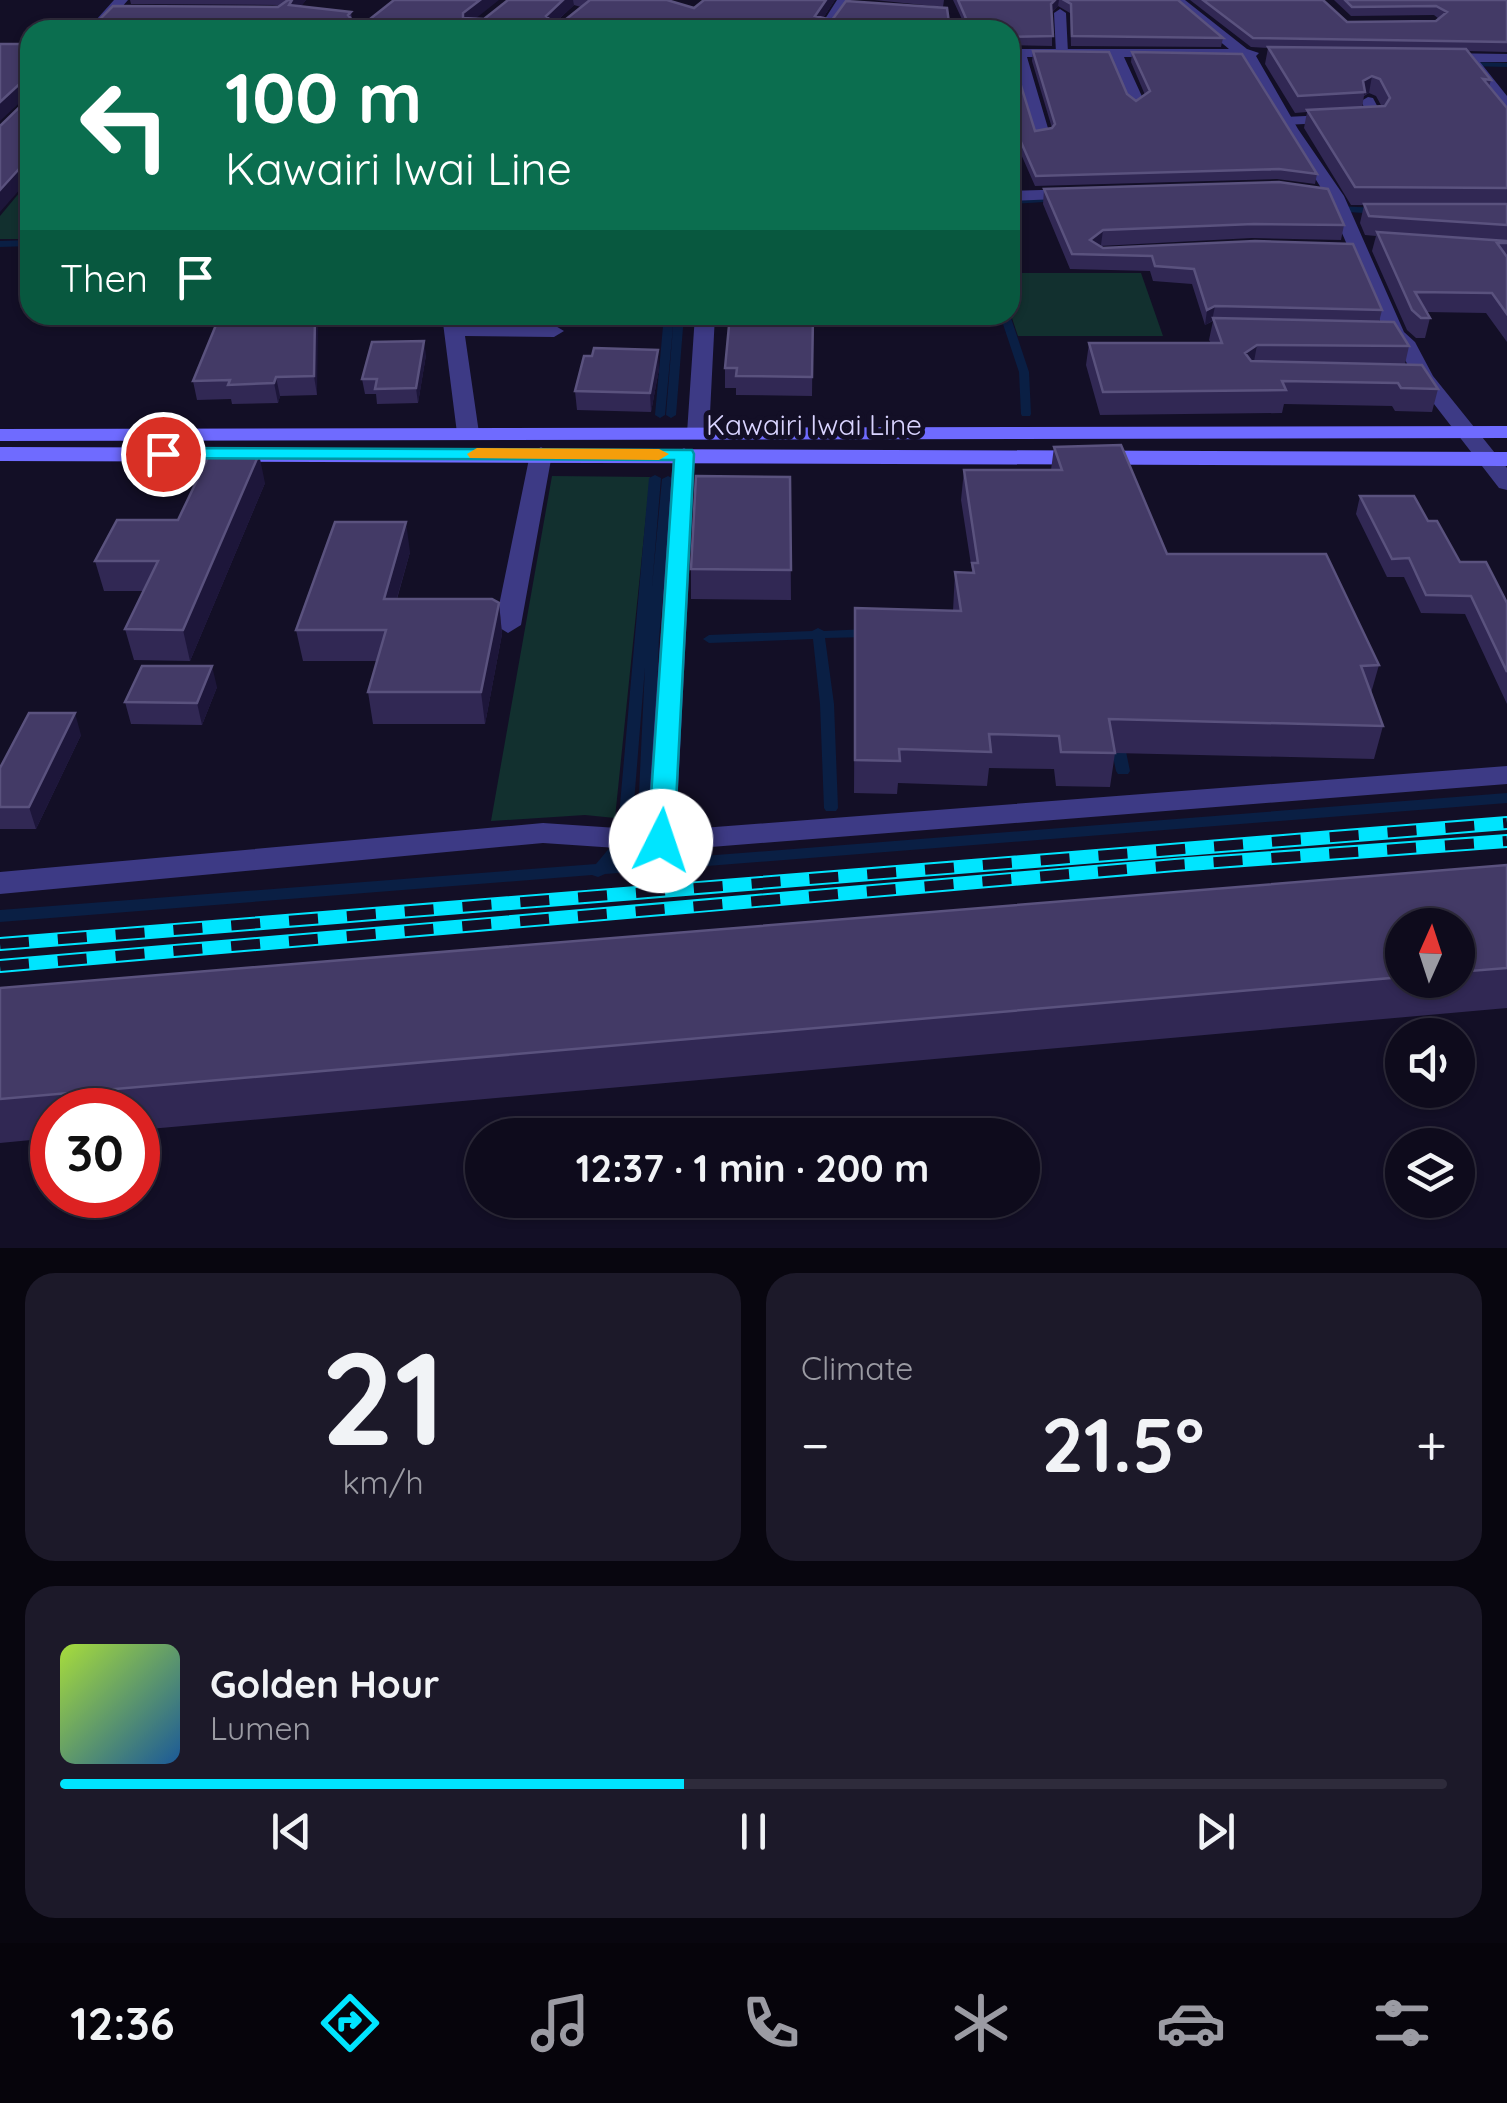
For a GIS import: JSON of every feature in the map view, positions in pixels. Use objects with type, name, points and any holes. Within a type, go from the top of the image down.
[{"type":"main road","name":"Kawairi Iwai Line","points":[[0,454],[541,454],[691,444],[1507,432]]},
{"type":"main road","name":"Kawairi Iwai Line","points":[[0,435],[468,433],[691,444],[1498,460]]},
{"type":"street","points":[[1177,0],[1253,57],[1285,121],[1344,208],[1387,334],[1406,342],[1415,378],[1498,460],[1507,483]]},
{"type":"street","points":[[1020,56],[1062,53],[1118,58],[1253,57]]},
{"type":"street","points":[[1431,56],[1472,62],[1507,58]]},
{"type":"street","points":[[1118,58],[1137,103]]},
{"type":"street","points":[[1472,62],[1507,106]]},
{"type":"street","points":[[1020,63],[1042,135]]},
{"type":"street","points":[[1316,193],[1344,208]]},
{"type":"street","points":[[1020,196],[1086,194]]},
{"type":"street","points":[[453,325],[468,433]]},
{"type":"street","points":[[483,325],[554,332]]},
{"type":"street","points":[[655,840],[704,325]]},
{"type":"street","points":[[508,625],[541,454]]},
{"type":"street","points":[[0,882],[544,833],[655,840],[1507,775]]},
{"type":"lane","points":[[1060,13],[1062,53]]},
{"type":"lane","points":[[1285,121],[1376,117],[1368,101]]},
{"type":"green space","points":[[20,192],[20,239],[0,239],[0,216]]},
{"type":"green space","points":[[1020,273],[1141,273],[1163,336],[1018,336],[1014,325],[1020,325]]},
{"type":"green space","points":[[552,476],[650,477],[615,818],[585,815],[491,821]]},
{"type":"building","points":[[292,0],[289,5],[351,12],[348,15],[352,20],[99,20],[113,6],[278,7]]},
{"type":"building","points":[[394,0],[480,0],[463,13],[463,18],[484,19],[508,0],[563,0],[546,16],[550,20],[352,20],[370,19]]},
{"type":"building","points":[[590,0],[667,0],[694,8],[704,0],[826,0],[815,16],[832,20],[565,20]]},
{"type":"building","points":[[958,0],[1055,0],[1051,4],[1053,36],[1020,37],[1020,20],[967,20]]},
{"type":"building","points":[[1064,0],[1178,0],[1223,38],[1072,36],[1071,4]]},
{"type":"building","points":[[1203,0],[1323,0],[1347,22],[1436,21],[1447,12],[1436,6],[1352,7],[1345,0],[1507,0],[1507,42],[1253,38]]},
{"type":"building","points":[[846,1],[947,8],[949,20],[832,20]]},
{"type":"building","points":[[0,44],[20,44],[20,84],[0,102]]},
{"type":"building","points":[[1268,47],[1466,49],[1491,80],[1483,79],[1507,108],[1507,188],[1355,187],[1307,110],[1385,106],[1390,98],[1380,79],[1372,76],[1363,81],[1365,92],[1298,96]]},
{"type":"building","points":[[1033,51],[1109,52],[1127,94],[1136,101],[1150,91],[1132,52],[1242,54],[1317,174],[1279,169],[1036,176],[1020,140],[1020,82],[1035,131],[1055,124]]},
{"type":"building","points":[[20,107],[20,168],[0,190],[0,126]]},
{"type":"building","points":[[1279,182],[1328,189],[1344,225],[1103,230],[1090,240],[1103,248],[1255,241],[1353,244],[1382,310],[1215,306],[1207,310],[1194,269],[1155,266],[1152,256],[1072,254],[1044,189]]},
{"type":"building","points":[[1364,204],[1507,204],[1507,225],[1369,216]]},
{"type":"building","points":[[1377,232],[1507,241],[1497,243],[1507,257],[1507,314],[1492,293],[1415,292],[1430,318],[1421,318],[1412,310]]},
{"type":"building","points":[[1213,318],[1394,322],[1409,346],[1257,345],[1245,353],[1251,361],[1422,365],[1438,389],[1401,388],[1398,383],[1282,381],[1286,390],[1103,392],[1089,343],[1222,343]]},
{"type":"building","points":[[216,325],[315,325],[314,376],[228,385],[230,380],[193,381]]},
{"type":"building","points":[[729,325],[813,325],[812,377],[736,376],[737,368],[725,368]]},
{"type":"building","points":[[424,341],[416,388],[375,389],[377,379],[362,379],[372,342]]},
{"type":"building","points":[[594,348],[658,350],[650,393],[575,391],[584,356],[592,356]]},
{"type":"building","points":[[1121,445],[1167,554],[1326,554],[1379,665],[1361,666],[1383,726],[1109,719],[1115,753],[1061,752],[1059,736],[989,734],[991,752],[899,749],[900,761],[855,760],[855,608],[961,611],[955,572],[974,573],[972,563],[978,563],[964,470],[1062,470],[1054,447]]},
{"type":"building","points":[[210,453],[259,454],[183,630],[125,629],[158,561],[95,561],[117,520],[178,520]]},
{"type":"building","points":[[696,476],[790,477],[791,570],[691,569]]},
{"type":"building","points":[[1360,496],[1414,496],[1428,521],[1437,521],[1460,562],[1486,562],[1507,603],[1507,672],[1471,596],[1426,595],[1409,558],[1392,559]]},
{"type":"building","points":[[335,522],[406,522],[384,599],[492,599],[499,603],[481,692],[368,692],[386,630],[296,630]]},
{"type":"building","points":[[142,666],[212,666],[197,703],[125,702]]},
{"type":"building","points":[[29,713],[75,713],[29,807],[0,807],[0,768]]},
{"type":"building","points":[[1507,865],[1507,968],[1475,971],[1475,908],[1385,908],[1385,978],[126,1088],[30,1088],[30,1096],[0,1099],[0,988]]},
{"type":"waterway","points":[[1470,64],[1507,65]]},
{"type":"waterway","points":[[1020,201],[1057,199]]},
{"type":"waterway","points":[[1335,209],[1380,211]]},
{"type":"waterway","points":[[0,244],[20,243]]},
{"type":"waterway","points":[[660,415],[668,325]]},
{"type":"waterway","points":[[671,415],[678,325]]},
{"type":"waterway","points":[[1008,325],[1024,372],[1026,414]]},
{"type":"waterway","points":[[634,826],[626,816],[655,478]]},
{"type":"waterway","points":[[600,869],[645,815],[653,638],[668,479]]},
{"type":"waterway","points":[[818,635],[868,633]]},
{"type":"waterway","points":[[709,639],[818,635]]},
{"type":"waterway","points":[[818,635],[827,704],[831,808]]},
{"type":"waterway","points":[[1116,737],[1123,771]]},
{"type":"waterway","points":[[600,869],[1507,798]]},
{"type":"waterway","points":[[0,916],[600,869]]},
{"type":"railway","points":[[0,944],[1507,823]]},
{"type":"railway","points":[[0,966],[1175,865],[1507,841]]},
{"type":"slow traffic","points":[[477,454],[659,454]]},
{"type":"route","points":[[163,454],[684,454],[661,841]]}]
